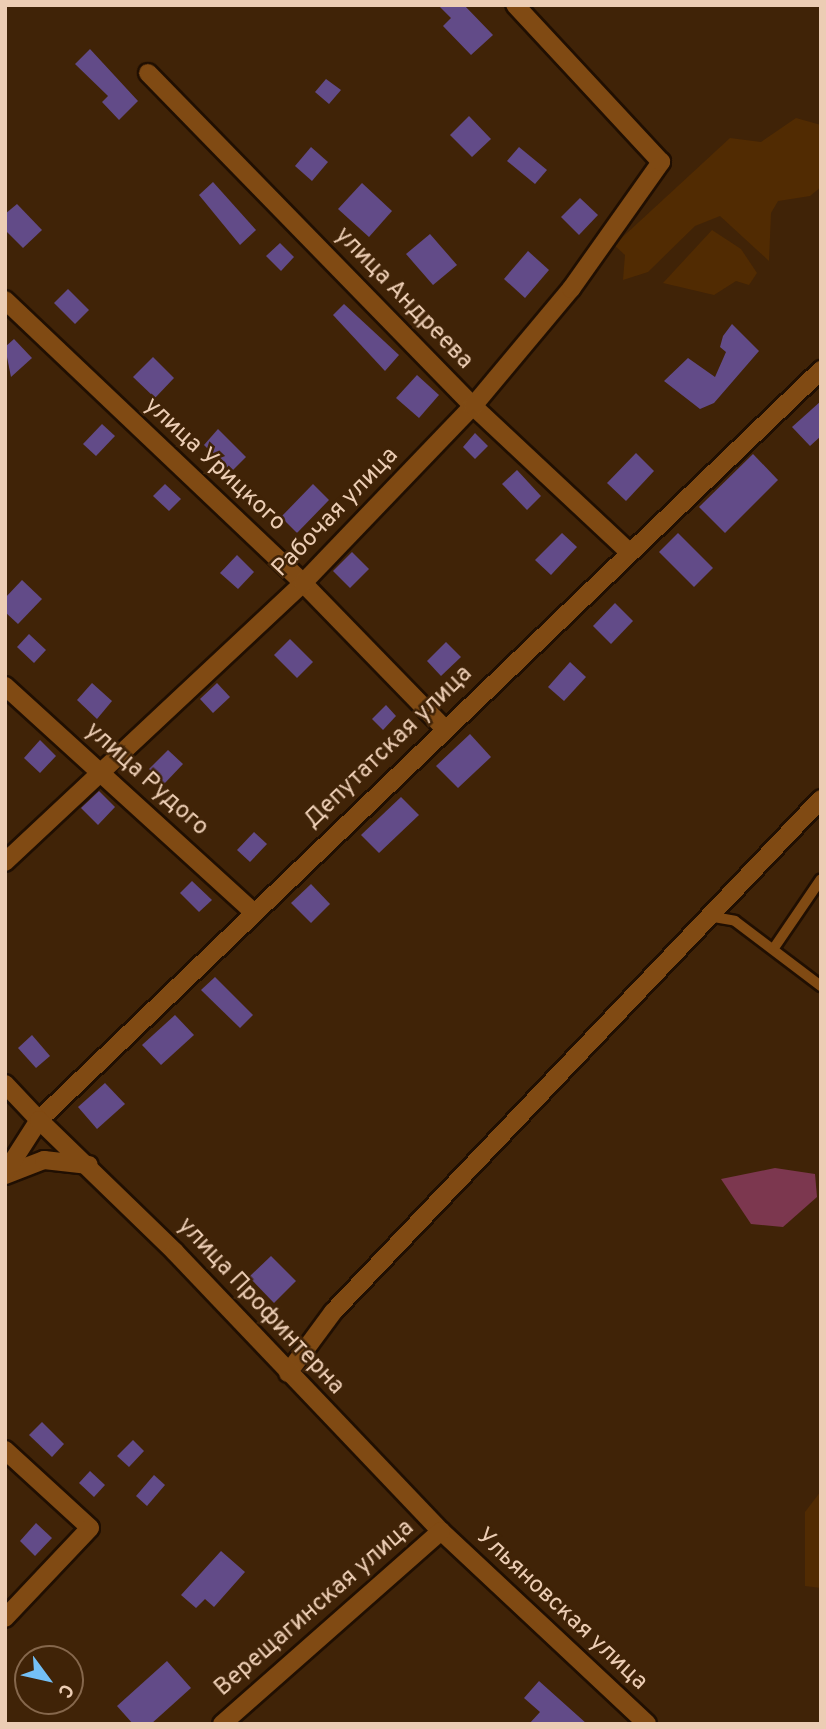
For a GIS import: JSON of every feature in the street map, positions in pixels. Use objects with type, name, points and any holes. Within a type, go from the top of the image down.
[{"type":"street","name":"Рабочая улица","points":[[5,862],[104,774],[303,583],[473,406],[571,289],[661,162],[515,5]]},
{"type":"street","name":"улица Андреева","points":[[148,73],[473,406],[629,552]]},
{"type":"street","name":"улица Урицкого","points":[[5,300],[303,583],[445,729]]},
{"type":"street","name":"Депутатская улица","points":[[5,1174],[39,1120],[252,911],[821,370]]},
{"type":"street","name":"улица Рудого","points":[[5,686],[252,911]]},
{"type":"street","points":[[288,1373],[333,1312],[821,799]]},
{"type":"street","points":[[5,1084],[39,1120]]},
{"type":"street","name":"улица Профинтерна","points":[[39,1120],[89,1165],[441,1531]]},
{"type":"street","points":[[5,1174],[44,1160],[89,1165]]},
{"type":"street","points":[[5,1450],[90,1528],[5,1618]]},
{"type":"street","name":"Верещагинская улица","points":[[222,1724],[441,1531]]},
{"type":"street","name":"Ульяновская улица","points":[[441,1531],[647,1724]]},
{"type":"lane","points":[[774,948],[821,879]]},
{"type":"lane","points":[[708,916],[736,920],[821,986]]},
{"type":"shaded area","points":[[796,118],[821,125],[821,187],[810,196],[778,201],[771,213],[769,261],[720,216],[695,226],[648,272],[623,280],[625,255],[614,245],[730,138],[761,142]]},
{"type":"shaded area","points":[[712,230],[741,249],[757,273],[749,285],[736,281],[714,295],[663,283]]},
{"type":"shaded area","points":[[775,1168],[815,1174],[817,1197],[783,1227],[751,1224],[721,1179]]},
{"type":"shaded area","points":[[821,1491],[821,1588],[805,1586],[805,1512]]},
{"type":"building","points":[[438,5],[464,5],[493,35],[471,55],[443,26],[451,18]]},
{"type":"building","points":[[90,49],[138,101],[119,120],[102,102],[108,96],[75,64]]},
{"type":"building","points":[[326,79],[341,90],[329,104],[315,92]]},
{"type":"building","points":[[469,116],[491,139],[472,157],[450,135]]},
{"type":"building","points":[[311,147],[328,162],[312,181],[295,166]]},
{"type":"building","points":[[519,147],[547,170],[535,184],[507,161]]},
{"type":"building","points":[[213,182],[256,230],[240,245],[199,195]]},
{"type":"building","points":[[362,183],[392,211],[369,237],[338,209]]},
{"type":"building","points":[[580,198],[598,215],[579,235],[561,217]]},
{"type":"building","points":[[17,204],[42,230],[23,248],[5,230],[5,214]]},
{"type":"building","points":[[430,234],[457,265],[433,285],[406,254]]},
{"type":"building","points":[[280,243],[294,257],[281,271],[266,256]]},
{"type":"building","points":[[528,251],[549,270],[525,298],[504,279]]},
{"type":"building","points":[[68,289],[89,310],[75,324],[54,303]]},
{"type":"building","points":[[344,304],[399,355],[385,371],[333,315]]},
{"type":"building","points":[[732,324],[759,351],[714,403],[700,409],[664,381],[688,358],[715,377],[726,352],[720,347],[723,336]]},
{"type":"building","points":[[14,339],[32,358],[11,377],[5,347]]},
{"type":"building","points":[[153,357],[174,378],[155,398],[133,377]]},
{"type":"building","points":[[417,375],[439,395],[419,418],[396,398]]},
{"type":"building","points":[[821,401],[821,436],[810,446],[792,427]]},
{"type":"building","points":[[102,424],[115,436],[96,456],[83,444]]},
{"type":"building","points":[[218,429],[246,457],[231,472],[204,445]]},
{"type":"building","points":[[475,433],[488,446],[475,459],[463,447]]},
{"type":"building","points":[[636,453],[654,471],[626,501],[607,483]]},
{"type":"building","points":[[753,454],[778,480],[725,533],[699,507]]},
{"type":"building","points":[[517,470],[541,496],[527,510],[502,484]]},
{"type":"building","points":[[165,484],[181,499],[169,511],[153,496]]},
{"type":"building","points":[[313,484],[329,500],[297,533],[281,517]]},
{"type":"building","points":[[562,533],[577,547],[551,575],[535,560]]},
{"type":"building","points":[[678,533],[713,568],[694,587],[659,552]]},
{"type":"building","points":[[352,552],[369,569],[350,588],[333,571]]},
{"type":"building","points":[[237,555],[254,572],[238,589],[220,573]]},
{"type":"building","points":[[22,580],[42,599],[18,624],[5,612],[5,598]]},
{"type":"building","points":[[615,603],[633,621],[611,644],[593,626]]},
{"type":"building","points":[[29,634],[46,650],[34,663],[17,647]]},
{"type":"building","points":[[290,639],[313,662],[297,678],[274,655]]},
{"type":"building","points":[[446,642],[461,657],[441,676],[427,661]]},
{"type":"building","points":[[570,662],[586,677],[564,701],[548,687]]},
{"type":"building","points":[[92,683],[112,701],[97,719],[77,700]]},
{"type":"building","points":[[217,683],[230,697],[213,713],[200,699]]},
{"type":"building","points":[[386,705],[396,716],[383,730],[372,719]]},
{"type":"building","points":[[470,734],[491,757],[458,788],[436,766]]},
{"type":"building","points":[[40,740],[56,756],[40,773],[24,758]]},
{"type":"building","points":[[168,750],[183,764],[164,784],[149,769]]},
{"type":"building","points":[[99,791],[115,807],[98,825],[81,808]]},
{"type":"building","points":[[401,797],[419,815],[379,853],[361,835]]},
{"type":"building","points":[[254,832],[267,844],[250,862],[237,850]]},
{"type":"building","points":[[192,881],[212,900],[199,912],[180,893]]},
{"type":"building","points":[[311,884],[330,904],[311,923],[291,903]]},
{"type":"building","points":[[215,977],[253,1015],[240,1028],[201,990]]},
{"type":"building","points":[[175,1015],[194,1035],[161,1065],[142,1045]]},
{"type":"building","points":[[32,1035],[50,1056],[36,1068],[18,1048]]},
{"type":"building","points":[[105,1083],[125,1104],[97,1129],[78,1107]]},
{"type":"building","points":[[271,1256],[296,1281],[274,1303],[249,1277]]},
{"type":"building","points":[[42,1422],[64,1444],[52,1457],[29,1435]]},
{"type":"building","points":[[133,1440],[144,1451],[129,1467],[117,1456]]},
{"type":"building","points":[[90,1471],[105,1485],[94,1497],[79,1483]]},
{"type":"building","points":[[154,1475],[165,1485],[147,1506],[136,1496]]},
{"type":"building","points":[[36,1523],[52,1538],[35,1556],[20,1541]]},
{"type":"building","points":[[221,1551],[245,1572],[214,1607],[205,1599],[196,1608],[181,1595]]},
{"type":"building","points":[[167,1661],[191,1688],[151,1724],[133,1724],[117,1706]]},
{"type":"building","points":[[539,1681],[587,1724],[529,1724],[540,1712],[524,1698]]}]
